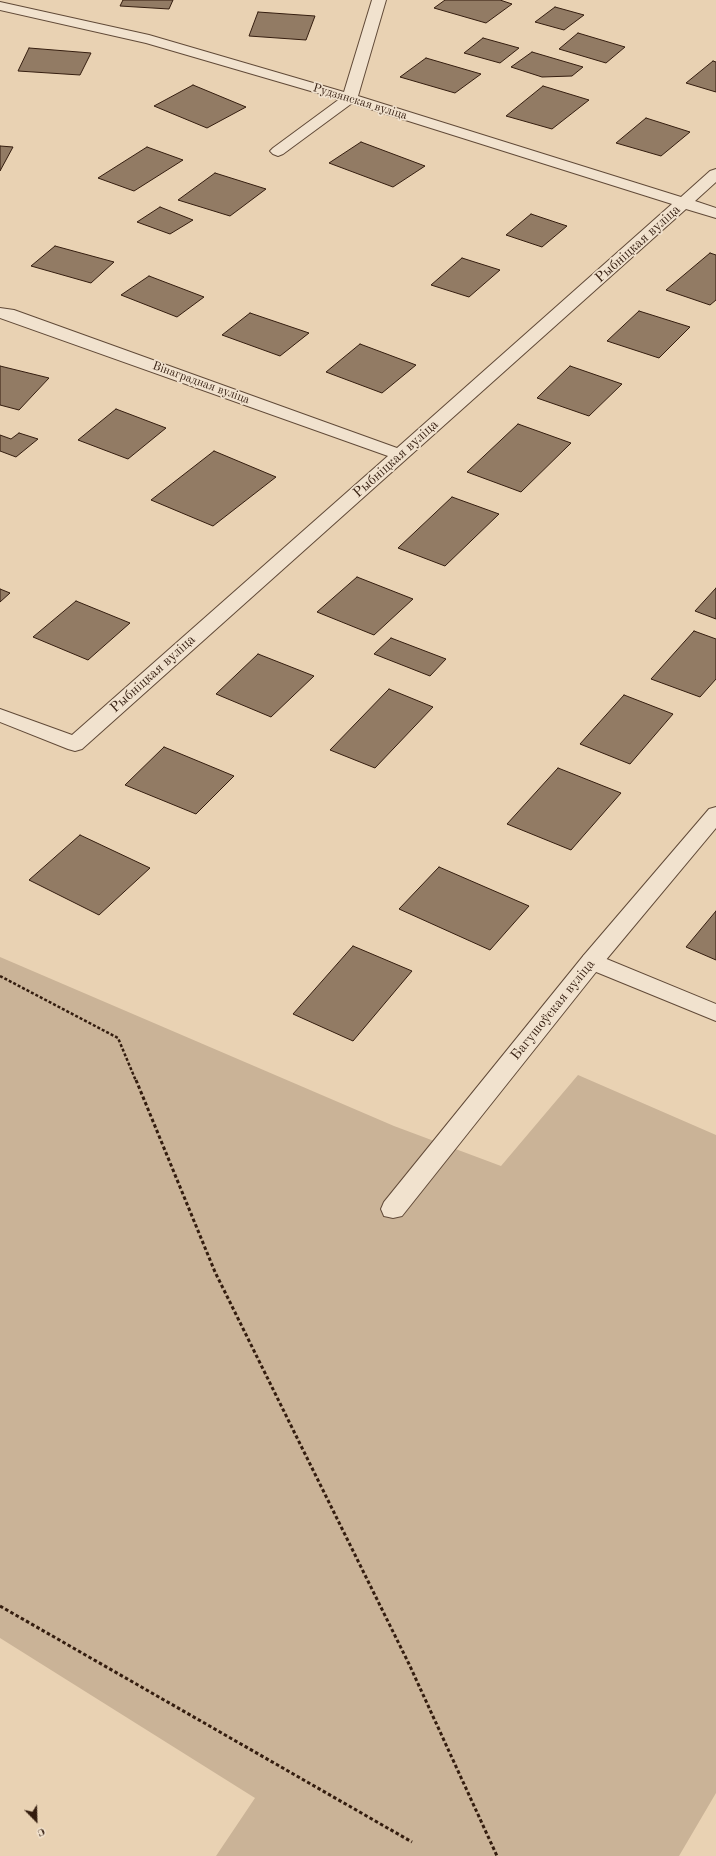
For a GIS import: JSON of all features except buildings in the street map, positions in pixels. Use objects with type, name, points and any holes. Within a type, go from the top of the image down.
[{"type":"street","points":[[278,151],[350,98],[379,0]]},
{"type":"street","name":"Рудзянская вуліца","points":[[0,6],[149,39],[350,98],[716,213]]},
{"type":"street","name":"Рыбніцкая вуліца","points":[[0,715],[75,744],[716,174]]},
{"type":"street","name":"Вінаградная вуліца","points":[[0,313],[8,314],[401,455]]},
{"type":"street","name":"Багушоўская вуліца","points":[[393,1209],[592,961],[716,814]]},
{"type":"street","points":[[592,961],[716,1013]]},
{"type":"path","points":[[0,976],[118,1038],[215,1272],[409,1664],[497,1856]]},
{"type":"path","points":[[0,1606],[412,1842]]},
{"type":"shaded area","points":[[0,957],[394,1126],[501,1166],[578,1075],[716,1135],[716,1793],[679,1856],[216,1856],[255,1798],[0,1638]]}]
